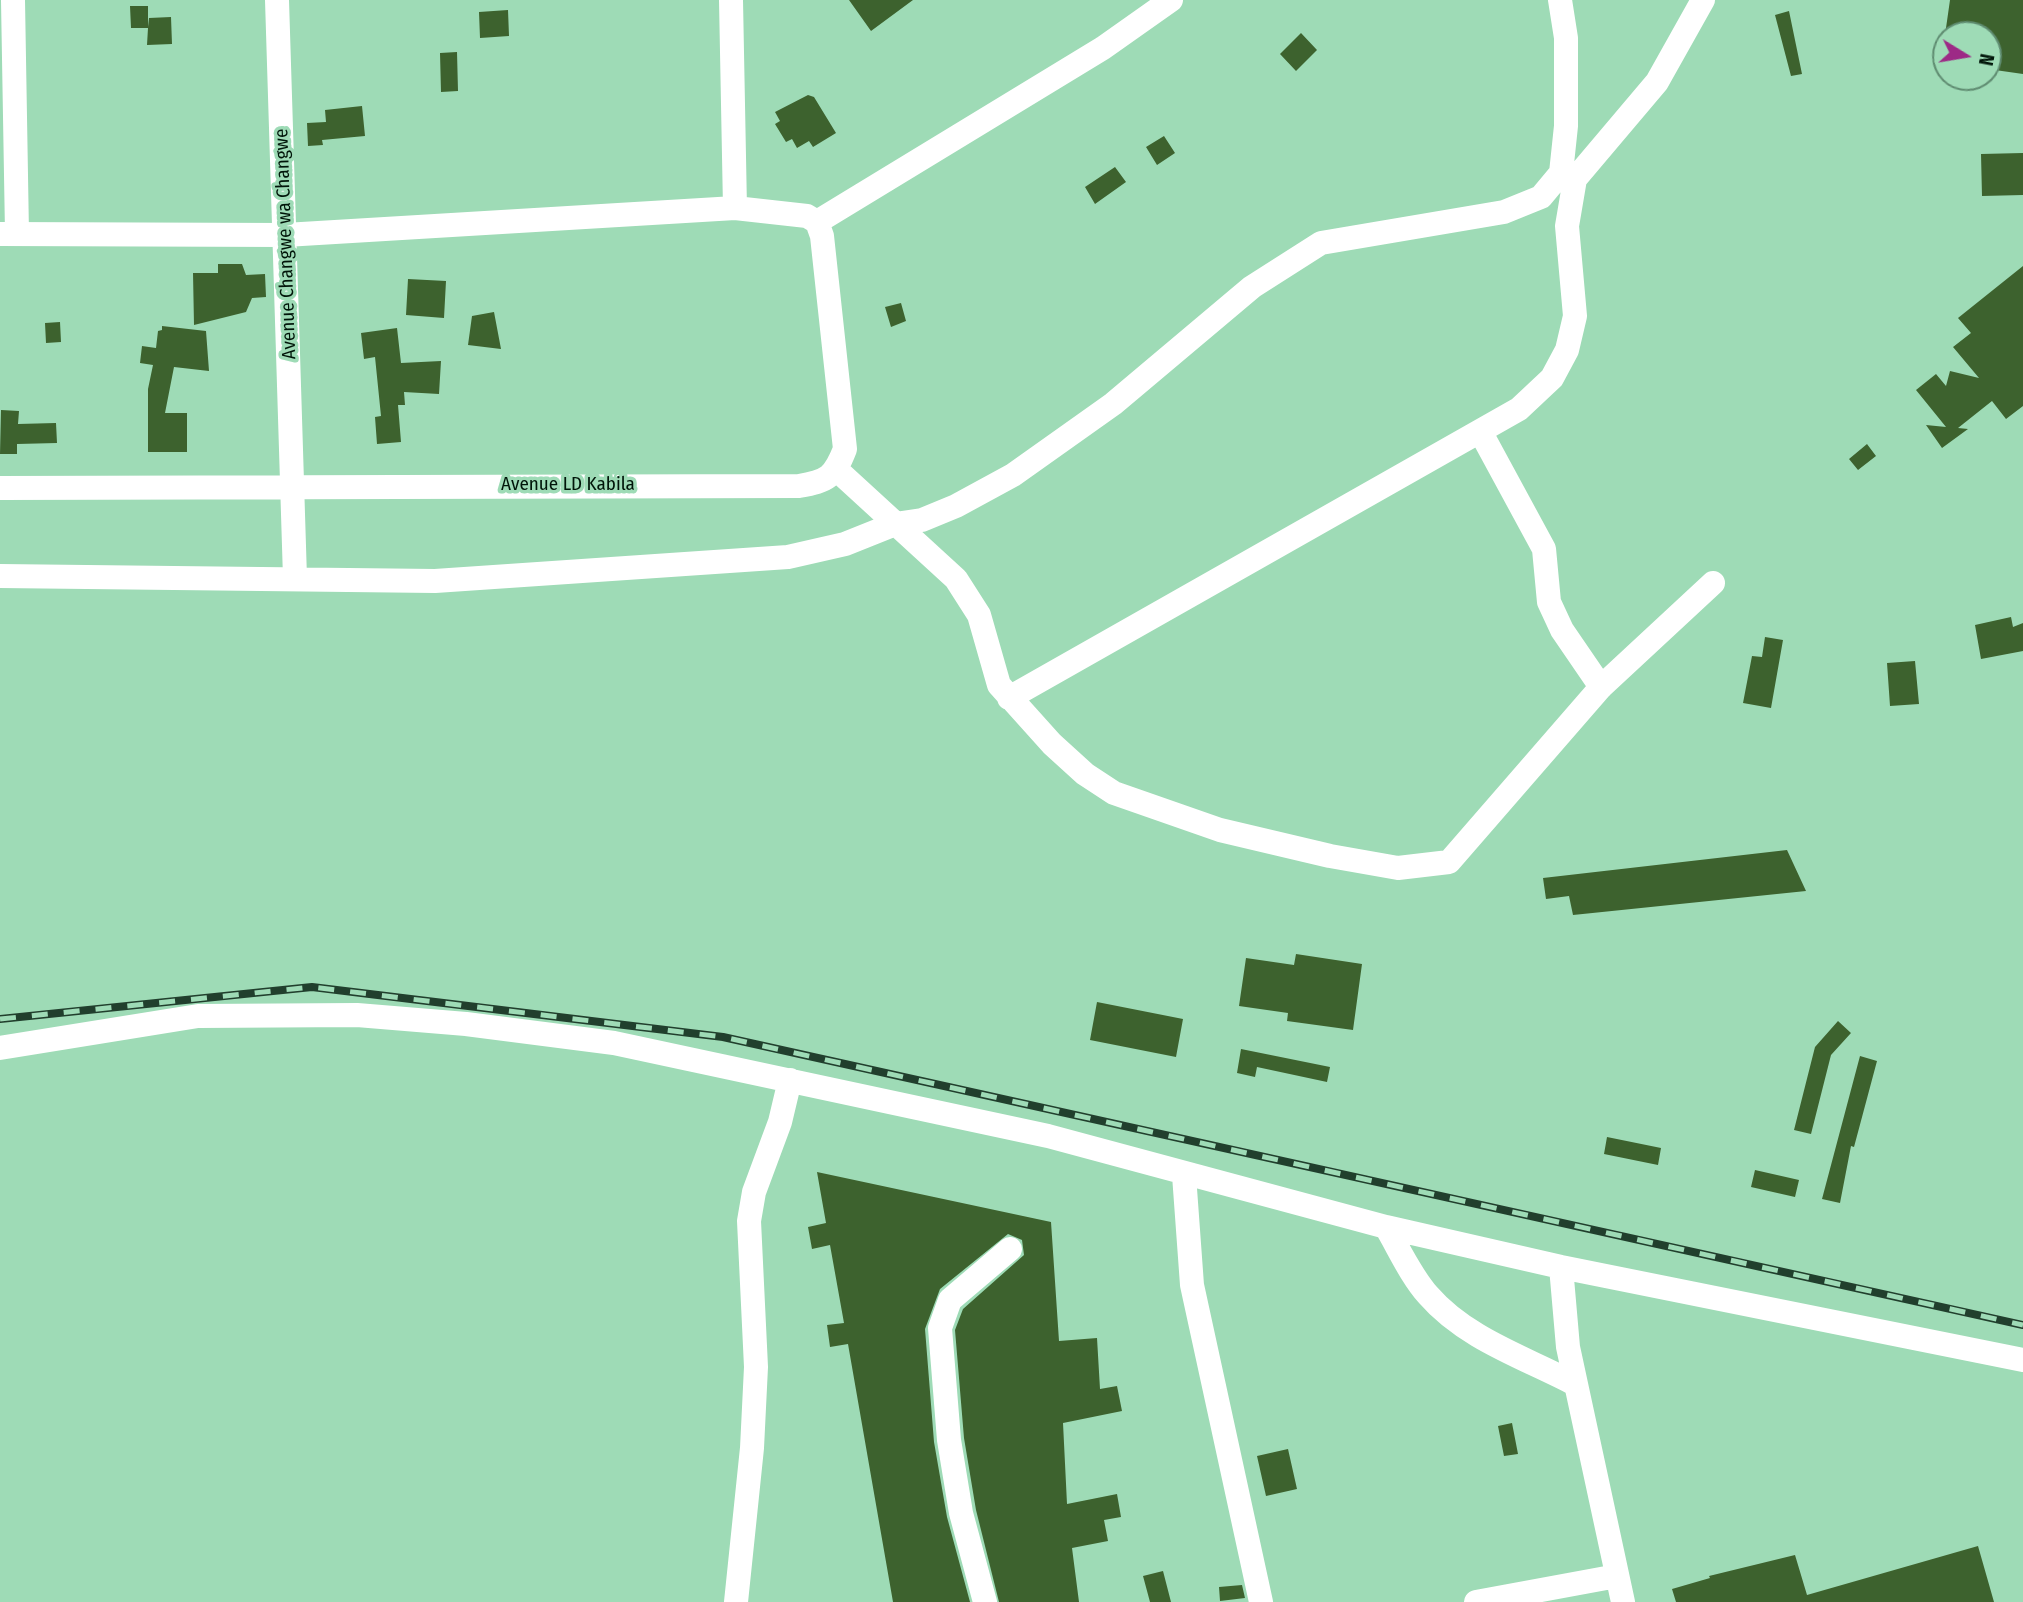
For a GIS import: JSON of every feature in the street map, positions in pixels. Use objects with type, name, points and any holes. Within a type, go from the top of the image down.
[{"type":"street","points":[[13,0],[8,234],[285,235],[736,208],[797,213],[817,222],[822,236],[844,425],[845,450],[836,470],[956,579],[979,615],[992,668],[1009,698],[1052,744],[1085,774],[1114,793],[1220,830],[1330,856],[1398,868],[1449,862],[1601,687],[1713,583]]},
{"type":"street","name":"Avenue Changwe wa Changwe","points":[[277,0],[294,489]]},
{"type":"street","points":[[731,0],[736,208]]},
{"type":"street","points":[[817,222],[1103,48],[1171,0]]},
{"type":"street","points":[[1009,698],[1519,409],[1552,378],[1567,350],[1574,316],[1567,226],[1566,38],[1560,0]]},
{"type":"street","points":[[0,576],[435,581],[788,557],[845,544],[895,524],[922,520],[956,506],[1013,475],[1113,404],[1252,287],[1321,243],[1504,212],[1541,197],[1568,176],[1657,82],[1703,0]]},
{"type":"street","points":[[1480,431],[1544,548],[1549,602],[1562,631],[1601,687]]},
{"type":"street","name":"Avenue LD Kabila","points":[[0,488],[799,486],[822,482],[836,470]]},
{"type":"street","points":[[294,489],[295,578]]},
{"type":"street","points":[[0,1048],[198,1016],[357,1015],[466,1024],[614,1043],[1048,1136],[1184,1175],[1386,1227],[1561,1267],[2023,1360]]},
{"type":"street","points":[[736,1602],[752,1448],[756,1367],[749,1221],[754,1192],[780,1122],[790,1080]]},
{"type":"street","points":[[1184,1175],[1192,1285],[1261,1602]]},
{"type":"street","points":[[1386,1227],[1428,1295],[1456,1321],[1491,1343],[1575,1384]]},
{"type":"street","points":[[985,1602],[961,1513],[953,1465],[940,1328],[950,1300],[1010,1249]]},
{"type":"street","points":[[1561,1267],[1575,1384],[1623,1602]]},
{"type":"street","points":[[1476,1602],[1617,1576]]},
{"type":"building","points":[[849,0],[913,0],[871,31]]},
{"type":"building","points":[[1950,0],[2023,0],[2023,74],[2002,71],[2002,21],[1947,21]]},
{"type":"building","points":[[130,6],[148,6],[148,27],[149,18],[171,17],[172,44],[147,45],[148,28],[131,28]]},
{"type":"building","points":[[508,10],[509,36],[480,38],[479,12]]},
{"type":"building","points":[[1789,11],[1802,74],[1791,76],[1775,15]]},
{"type":"building","points":[[1301,33],[1317,50],[1296,71],[1280,54]]},
{"type":"building","points":[[457,52],[458,91],[441,92],[440,53]]},
{"type":"building","points":[[808,95],[814,97],[836,133],[813,147],[809,141],[797,148],[792,139],[786,142],[775,124],[780,121],[775,112]]},
{"type":"building","points":[[362,106],[365,136],[322,140],[323,145],[308,146],[307,123],[326,122],[325,110]]},
{"type":"building","points":[[1164,136],[1175,153],[1157,165],[1146,147]]},
{"type":"building","points":[[2023,153],[2023,195],[1982,196],[1981,154]]},
{"type":"building","points":[[1115,167],[1126,182],[1095,204],[1085,187]]},
{"type":"building","points":[[218,264],[242,264],[246,275],[265,274],[266,297],[252,298],[246,312],[194,325],[193,273],[218,273]]},
{"type":"building","points":[[2023,266],[2023,406],[2006,419],[1992,401],[1958,428],[1968,429],[1942,448],[1926,425],[1946,427],[1916,390],[1936,374],[1946,386],[1950,371],[1979,378],[1953,347],[1971,333],[1958,318]]},
{"type":"building","points":[[408,279],[446,281],[444,318],[406,315]]},
{"type":"building","points":[[901,303],[906,321],[891,327],[885,307]]},
{"type":"building","points":[[494,312],[501,349],[468,345],[472,316]]},
{"type":"building","points":[[60,322],[61,342],[46,343],[45,323]]},
{"type":"building","points":[[162,326],[206,331],[209,371],[174,367],[165,413],[187,413],[187,452],[148,452],[148,389],[153,365],[140,363],[142,346],[156,348],[158,331],[162,330]]},
{"type":"building","points":[[397,328],[401,363],[441,361],[439,394],[404,392],[405,405],[398,405],[401,442],[377,444],[375,417],[381,416],[375,357],[364,359],[361,333]]},
{"type":"building","points":[[1,410],[19,411],[18,424],[56,423],[57,443],[17,444],[17,454],[0,454]]},
{"type":"building","points":[[1867,444],[1876,456],[1858,470],[1849,459]]},
{"type":"building","points":[[2011,617],[2013,627],[2023,623],[2023,651],[1981,659],[1975,625]]},
{"type":"building","points":[[1765,637],[1783,640],[1771,708],[1743,703],[1752,656],[1762,657]]},
{"type":"building","points":[[1915,661],[1919,704],[1890,706],[1887,663]]},
{"type":"building","points":[[1787,850],[1806,891],[1573,915],[1569,896],[1546,899],[1543,878]]},
{"type":"building","points":[[1296,954],[1362,964],[1353,1030],[1287,1021],[1288,1013],[1239,1006],[1246,958],[1294,965]]},
{"type":"building","points":[[1097,1002],[1183,1019],[1176,1057],[1090,1040]]},
{"type":"building","points":[[1838,1021],[1851,1033],[1831,1055],[1811,1134],[1794,1130],[1815,1047]]},
{"type":"building","points":[[1241,1049],[1330,1067],[1327,1082],[1257,1067],[1255,1077],[1237,1073]]},
{"type":"building","points":[[1860,1056],[1877,1061],[1854,1147],[1851,1146],[1840,1203],[1822,1199]]},
{"type":"building","points":[[1607,1137],[1661,1148],[1658,1165],[1604,1154]]},
{"type":"building","points":[[1755,1170],[1799,1180],[1795,1197],[1751,1187]]},
{"type":"building","points":[[817,1172],[1051,1222],[1059,1341],[1097,1338],[1100,1389],[1117,1386],[1122,1411],[1063,1423],[1067,1504],[1117,1494],[1121,1517],[1104,1520],[1108,1541],[1072,1548],[1079,1602],[999,1602],[976,1510],[964,1438],[955,1330],[963,1309],[1024,1255],[1022,1240],[1008,1234],[940,1289],[925,1329],[934,1442],[947,1517],[970,1602],[893,1602],[848,1344],[830,1347],[827,1325],[844,1323],[830,1245],[812,1249],[808,1227],[826,1223]]},
{"type":"building","points":[[1512,1423],[1518,1454],[1504,1456],[1498,1426]]},
{"type":"building","points":[[1288,1449],[1297,1489],[1266,1496],[1257,1456]]},
{"type":"building","points":[[1978,1546],[1994,1602],[1676,1602],[1672,1589],[1710,1578],[1709,1576],[1795,1555],[1807,1595]]},
{"type":"building","points":[[1163,1571],[1171,1602],[1150,1602],[1143,1576]]},
{"type":"building","points":[[1242,1585],[1245,1598],[1220,1601],[1219,1587]]},
{"type":"railway","points":[[0,1019],[312,987],[723,1037],[2023,1325]]}]
